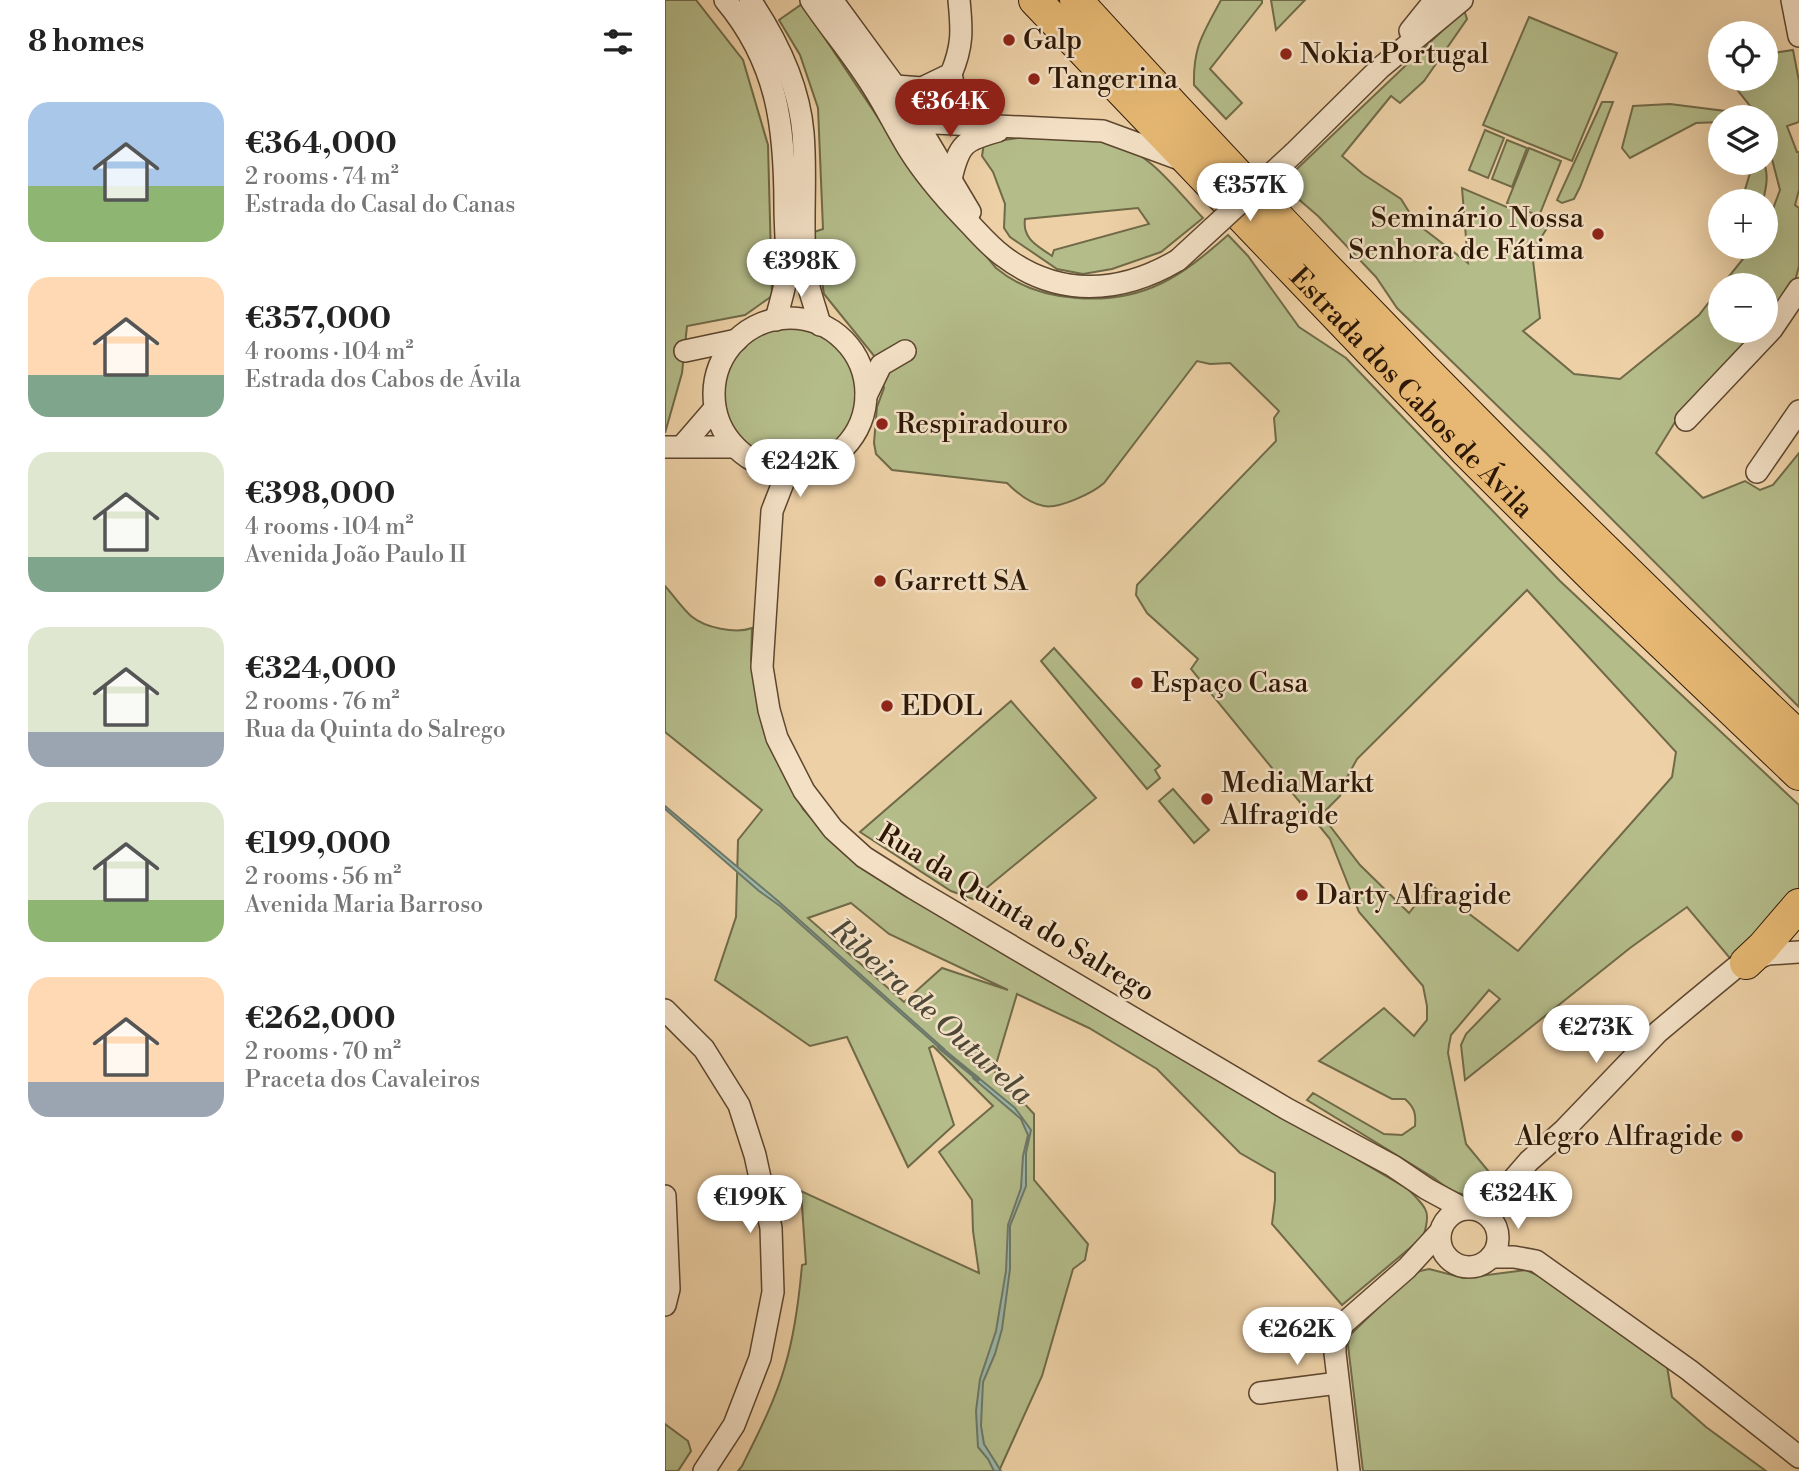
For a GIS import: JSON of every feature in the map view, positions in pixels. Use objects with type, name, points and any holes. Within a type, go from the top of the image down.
[{"type":"highway","name":"Estrada dos Cabos de Ávila","points":[[1035,0],[1476,461],[1799,774]]},
{"type":"highway","name":"Estrada dos Cabos de Ávila","points":[[1076,0],[1373,316],[1617,562],[1799,737]]},
{"type":"highway","points":[[1761,738],[1799,794]]},
{"type":"highway","points":[[1745,963],[1763,947],[1799,905]]},
{"type":"street","points":[[725,0],[748,32],[772,82],[780,113],[785,153],[786,278],[776,320]]},
{"type":"street","points":[[750,0],[778,47],[790,76],[800,113],[804,151],[807,274],[820,325]]},
{"type":"street","points":[[811,0],[914,122],[989,244]]},
{"type":"street","points":[[832,0],[885,88],[908,149],[940,192],[989,244],[1009,261],[1036,275],[1063,284],[1093,288],[1140,279],[1178,260],[1294,153],[1380,68],[1462,0]]},
{"type":"street","points":[[908,149],[914,122],[951,74],[960,54],[962,37],[959,0]]},
{"type":"street","points":[[1380,68],[1435,0]]},
{"type":"street","points":[[1792,0],[1799,36]]},
{"type":"street","points":[[885,88],[922,88],[951,74]]},
{"type":"street","points":[[951,74],[957,103],[975,124]]},
{"type":"street","points":[[914,122],[1103,131],[1190,163]]},
{"type":"street","points":[[951,179],[957,155],[972,138],[1011,127]]},
{"type":"street","points":[[1686,420],[1772,329],[1799,289]]},
{"type":"street","points":[[866,396],[865,381],[854,354],[839,337],[820,325],[799,319],[776,320],[748,331],[737,340],[720,364],[715,378],[715,408],[726,436],[735,447],[759,464],[788,470],[817,465],[842,449],[859,425],[866,396],[881,365],[905,351]]},
{"type":"street","points":[[715,378],[685,351],[737,340]]},
{"type":"street","points":[[674,446],[715,408]]},
{"type":"street","points":[[1757,472],[1799,411]]},
{"type":"street","points":[[674,446],[735,447]]},
{"type":"street","name":"Rua da Quinta do Salrego","points":[[759,464],[772,512]]},
{"type":"street","name":"Rua da Quinta do Salrego","points":[[788,470],[772,512],[762,667],[777,738],[804,791],[833,829],[864,857],[913,888],[1287,1109],[1393,1167],[1427,1189],[1474,1211]]},
{"type":"street","points":[[1349,1471],[1335,1344],[1343,1324],[1407,1268],[1449,1216],[1474,1211],[1564,1130],[1658,1032],[1735,968],[1768,954],[1799,952]]},
{"type":"street","points":[[665,1010],[704,1049],[739,1105],[755,1155],[771,1228],[773,1292],[759,1358],[734,1425],[704,1471]]},
{"type":"street","name":"Rua da Quinta do Salrego","points":[[1427,1189],[1442,1227]]},
{"type":"street","points":[[665,1196],[669,1289],[665,1305]]},
{"type":"street","points":[[1442,1227],[1441,1248],[1451,1261],[1458,1266],[1476,1266],[1491,1257],[1496,1249],[1497,1229],[1474,1211]]},
{"type":"street","points":[[1491,1257],[1536,1261],[1689,1370],[1799,1457]]},
{"type":"street","points":[[1407,1268],[1430,1262],[1451,1261]]},
{"type":"street","points":[[1260,1393],[1338,1383]]},
{"type":"green space","points":[[665,0],[696,0],[743,60],[768,145],[772,296],[745,315],[687,326],[682,373],[665,433]]},
{"type":"green space","points":[[1221,0],[1262,0],[1210,69],[1242,103],[1226,119],[1194,85],[1197,50]]},
{"type":"green space","points":[[1271,0],[1305,0],[1276,30]]},
{"type":"green space","points":[[802,4],[905,158],[996,268],[1013,280],[1055,295],[1077,298],[1121,296],[1143,291],[1171,278],[1228,235],[1248,256],[1299,327],[1346,358],[1560,581],[1799,805],[1799,898],[1734,963],[1687,907],[1630,948],[1465,1080],[1461,1045],[1466,1034],[1500,999],[1489,990],[1451,1035],[1448,1053],[1466,1144],[1490,1173],[1488,1195],[1472,1196],[1453,1191],[1307,1100],[1313,1093],[1384,1134],[1402,1135],[1415,1126],[1414,1111],[1405,1099],[1392,1099],[1319,1061],[1384,1008],[1414,1036],[1427,1020],[1423,986],[1359,912],[1330,839],[1191,669],[1198,659],[1147,613],[1136,595],[1137,585],[1276,441],[1274,418],[1279,411],[1230,363],[1210,364],[1197,361],[1104,483],[1067,503],[1039,505],[1007,483],[892,470],[876,454],[874,443],[877,407],[884,388],[875,357],[824,294],[819,264],[814,264],[814,232],[823,229],[818,108],[800,55],[779,20]],"holes":[[[1527,590],[1676,752],[1672,777],[1518,951],[1431,885],[1409,913],[1360,865],[1323,817],[1317,819],[1340,796],[1357,759]]]},
{"type":"green space","points":[[1464,10],[1467,19],[1424,81],[1400,103],[1391,96],[1342,156],[1363,174],[1401,199],[1416,223],[1468,263],[1462,188],[1549,225],[1532,252],[1540,318],[1523,331],[1574,374],[1620,379],[1699,315],[1708,303],[1708,343],[1747,343],[1675,422],[1656,453],[1703,498],[1745,481],[1760,490],[1773,485],[1799,453],[1799,707],[1397,308],[1376,277],[1318,216],[1281,184]]},
{"type":"green space","points":[[1529,17],[1617,53],[1572,161],[1483,125]]},
{"type":"green space","points":[[1793,50],[1799,81],[1799,122],[1787,126],[1799,152],[1799,190],[1795,205],[1799,208],[1799,266],[1795,281],[1778,306],[1778,273],[1732,273],[1743,259],[1778,259],[1778,105],[1749,105],[1738,91],[1778,91],[1778,52]]},
{"type":"green space","points":[[1602,102],[1613,102],[1574,199],[1562,203],[1557,200]]},
{"type":"green space","points":[[1670,104],[1708,109],[1708,122],[1696,123],[1630,158],[1622,148],[1633,106]]},
{"type":"green space","points":[[1485,130],[1504,138],[1488,178],[1469,170]]},
{"type":"green space","points":[[1024,137],[1079,138],[1112,142],[1139,154],[1151,163],[1203,218],[1161,252],[1112,269],[1083,274],[1057,269],[1010,237],[1004,228],[1005,204],[993,172],[982,156],[984,143]],"holes":[[[1138,208],[1149,224],[1054,250],[1052,256],[1029,237],[1025,219]]]},
{"type":"green space","points":[[1507,140],[1527,148],[1512,187],[1492,179]]},
{"type":"green space","points":[[1529,148],[1561,161],[1539,216],[1507,203]]},
{"type":"green space","points":[[1749,175],[1766,175],[1766,189],[1745,189]]},
{"type":"green space","points":[[790,326],[816,331],[838,346],[853,368],[858,394],[853,420],[838,442],[816,457],[790,462],[764,457],[742,442],[727,420],[722,394],[727,368],[742,346],[764,331]]},
{"type":"green space","points":[[665,586],[688,613],[704,624],[729,630],[752,628],[751,661],[773,752],[803,809],[827,836],[1155,1041],[1408,1189],[1426,1210],[1427,1221],[1423,1237],[1342,1305],[1272,1224],[1275,1173],[1240,1153],[1157,1069],[1089,1028],[1017,994],[994,1071],[1034,1114],[1034,1180],[1088,1244],[1085,1260],[1073,1269],[1042,1376],[999,1471],[738,1471],[771,1405],[791,1341],[802,1265],[806,1264],[801,1191],[979,1273],[972,1200],[939,1152],[993,1106],[933,1046],[929,1048],[954,1125],[908,1167],[847,1037],[810,1046],[715,980],[736,917],[738,840],[762,810],[665,732]],"holes":[[[851,903],[889,934],[1008,990],[942,968],[904,1002],[808,918]]]},
{"type":"green space","points":[[1054,648],[1160,766],[1155,770],[1160,778],[1147,789],[1041,661]]},
{"type":"green space","points":[[1011,701],[1096,798],[973,899],[951,891],[860,832]]},
{"type":"green space","points":[[1173,789],[1209,830],[1194,843],[1159,801]]},
{"type":"green space","points":[[1429,1269],[1464,1278],[1526,1270],[1546,1279],[1667,1366],[1672,1397],[1706,1427],[1766,1471],[1363,1471],[1348,1345],[1350,1335],[1409,1278]]},
{"type":"green space","points":[[665,1424],[688,1441],[691,1451],[678,1471],[665,1471]]},
{"type":"shaded area","points":[[665,806],[778,901],[944,1049],[943,1051],[780,906],[665,809]]},
{"type":"shaded area","points":[[975,1075],[1015,1108],[1031,1130],[1026,1153],[1026,1186],[1010,1226],[1010,1269],[1002,1329],[983,1382],[981,1426],[984,1444],[1001,1471],[994,1471],[978,1447],[976,1411],[980,1379],[996,1331],[1006,1271],[1008,1225],[1021,1188],[1023,1156],[1028,1135],[1021,1119],[973,1078]]},
{"type":"waterway","name":"Ribeira de Outurela","points":[[939,1047],[978,1079]]},
{"type":"place","name":"Galp","points":[[1009,40]]},
{"type":"place","name":"Nokia Portugal","points":[[1286,54]]},
{"type":"place","name":"Tangerina","points":[[1034,79]]},
{"type":"place","name":"Seminário Nossa Senhora de Fátima","points":[[1598,234]]},
{"type":"place","name":"Respiradouro","points":[[882,424]]},
{"type":"place","name":"Garrett SA","points":[[880,581]]},
{"type":"place","name":"Espaço Casa","points":[[1137,683]]},
{"type":"place","name":"EDOL","points":[[887,706]]},
{"type":"place","name":"MediaMarkt Alfragide","points":[[1207,799]]},
{"type":"place","name":"Darty Alfragide","points":[[1302,895]]},
{"type":"place","name":"Alegro Alfragide","points":[[1737,1136]]}]
